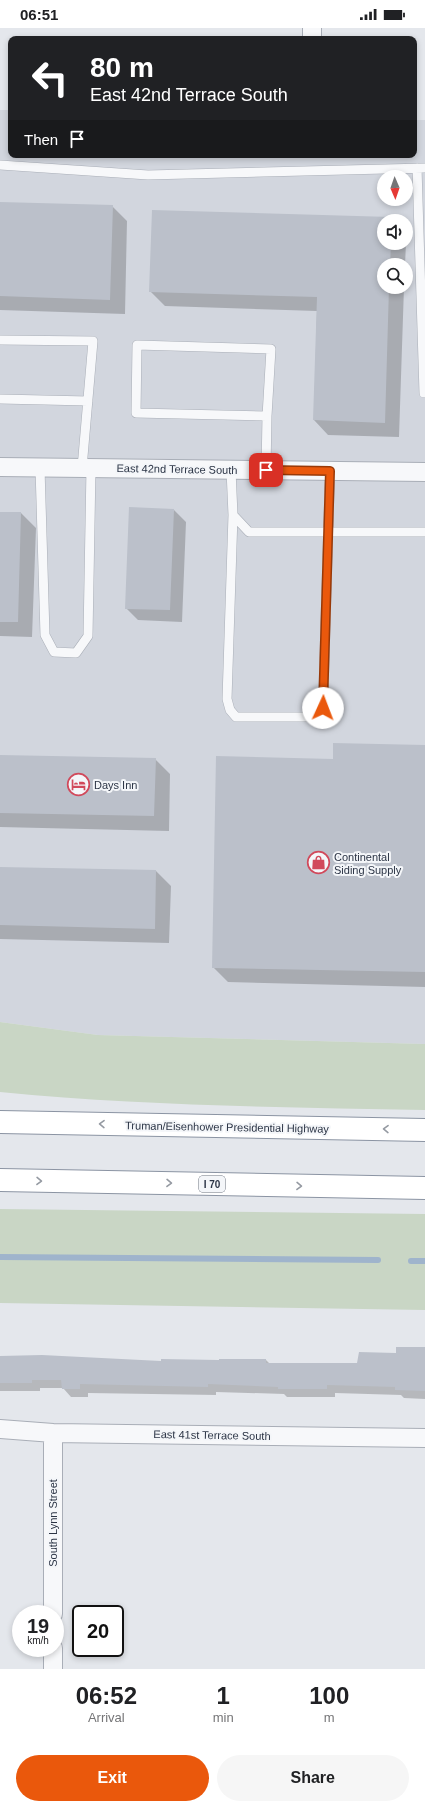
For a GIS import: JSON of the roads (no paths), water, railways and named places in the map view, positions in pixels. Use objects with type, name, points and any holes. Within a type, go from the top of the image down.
[{"type":"highway","points":[[0,1116],[30,1123]]},
{"type":"highway","points":[[0,1122],[30,1123]]},
{"type":"highway","name":"Truman/Eisenhower Presidential Highway","points":[[30,1123],[425,1130]]},
{"type":"highway","name":"I 70","points":[[0,1180],[425,1188]]},
{"type":"street","name":"East 42nd Terrace South","points":[[0,467],[425,472]]},
{"type":"street","name":"East 41st Terrace South","points":[[0,1429],[53,1433],[425,1438]]},
{"type":"street","name":"South Lynn Street","points":[[53,1433],[53,1605]]},
{"type":"street","points":[[53,1657],[53,1669]]},
{"type":"lane","points":[[0,165],[148,175],[198,175],[421,168],[423,385],[425,393]]},
{"type":"lane","points":[[0,340],[93,341],[88,401],[88,636],[76,653],[54,652],[45,635],[40,468]]},
{"type":"lane","points":[[266,470],[271,349],[137,345],[136,413],[268,416]]},
{"type":"lane","points":[[0,399],[88,401]]},
{"type":"lane","points":[[231,470],[233,515],[227,699],[230,710],[236,717],[314,717],[323,708],[330,471]]},
{"type":"lane","points":[[233,515],[249,532],[425,532]]},
{"type":"waterway","points":[[0,1257],[378,1260]]},
{"type":"waterway","points":[[411,1261],[425,1261]]},
{"type":"place","name":"Days Inn","points":[[78,785]]},
{"type":"place","name":"Continental Siding Supply","points":[[319,863]]}]
